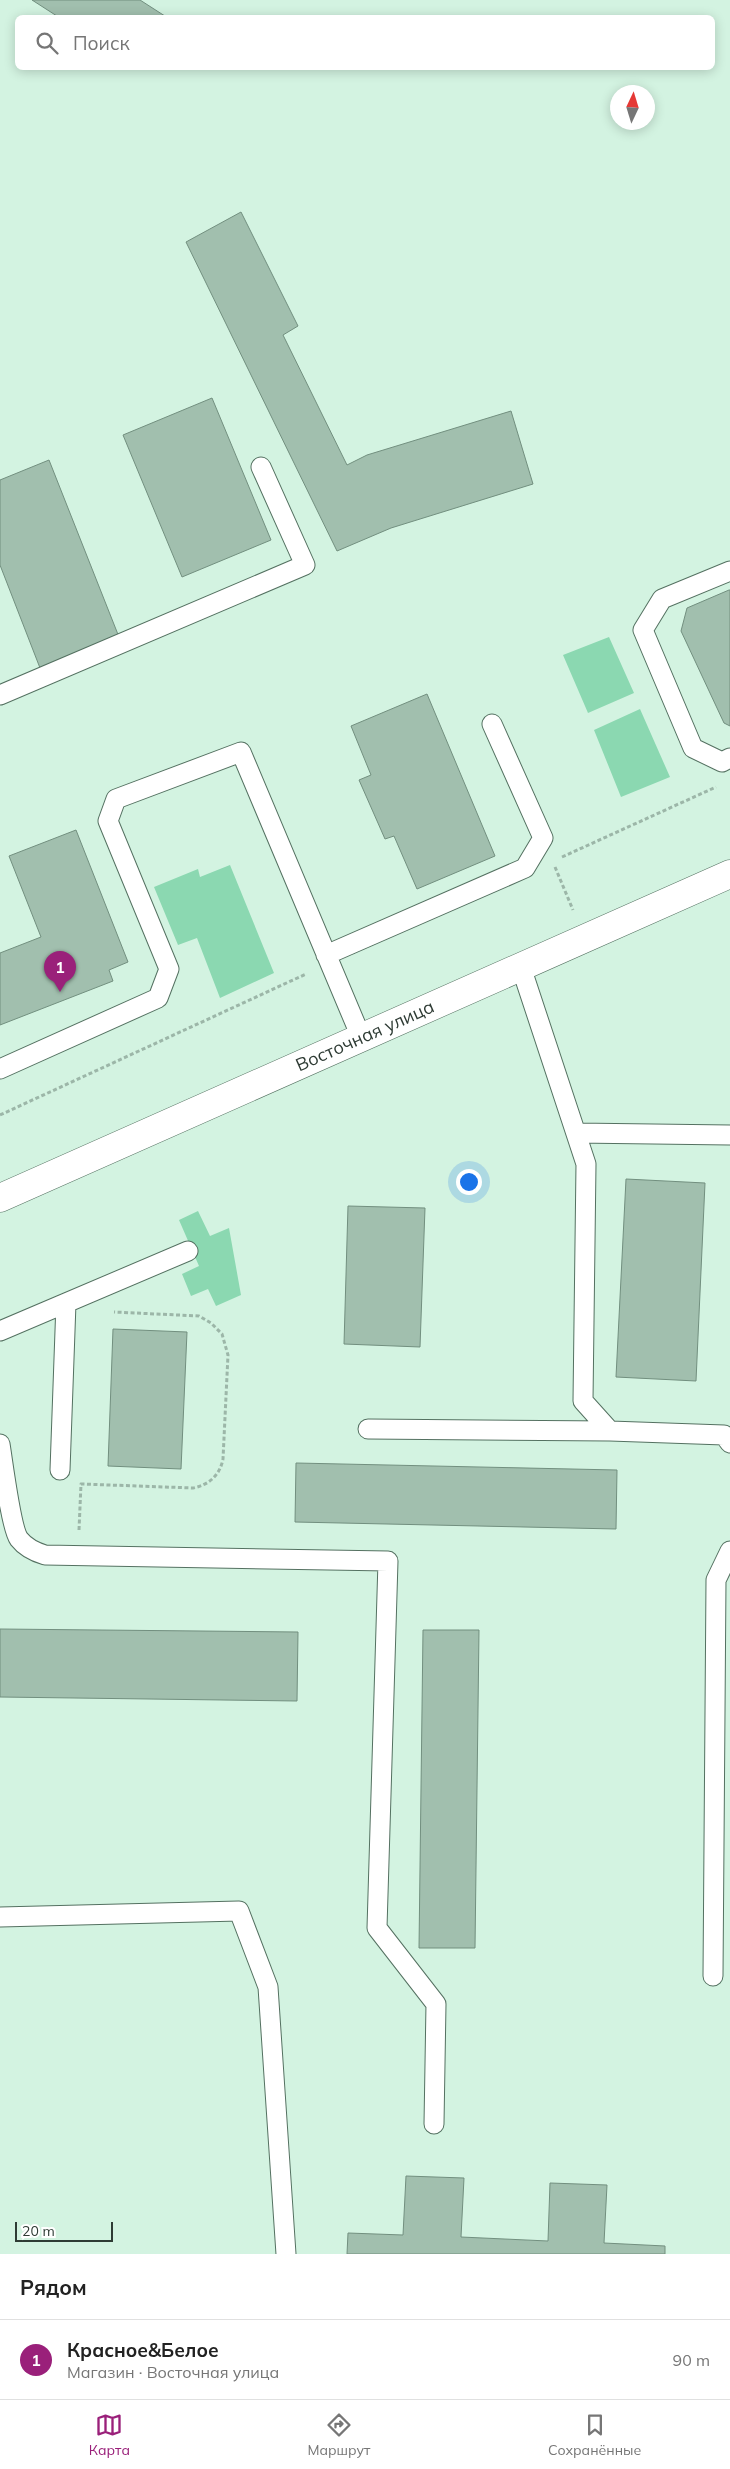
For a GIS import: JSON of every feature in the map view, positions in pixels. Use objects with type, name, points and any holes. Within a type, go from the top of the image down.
[{"type":"street","name":"Восточная улица","points":[[0,1198],[730,874]]},
{"type":"lane","points":[[0,695],[304,565],[260,468]]},
{"type":"lane","points":[[730,571],[662,599],[643,630],[693,748],[722,762],[730,758]]},
{"type":"lane","points":[[326,955],[525,868],[543,838],[492,724]]},
{"type":"lane","points":[[0,1070],[158,998],[169,969],[108,822],[116,799],[241,752],[361,1037]]},
{"type":"lane","points":[[521,967],[586,1164],[583,1401],[610,1431]]},
{"type":"lane","points":[[576,1133],[730,1135]]},
{"type":"lane","points":[[0,1331],[66,1307],[188,1251]]},
{"type":"lane","points":[[60,1470],[66,1307]]},
{"type":"lane","points":[[368,1429],[610,1431],[724,1435],[730,1442]]},
{"type":"lane","points":[[0,1444],[3,1475],[16,1534],[20,1540],[35,1552],[45,1555],[388,1561],[377,1928],[436,2004],[434,2124]]},
{"type":"lane","points":[[713,1976],[716,1580],[730,1551]]},
{"type":"lane","points":[[0,1917],[238,1911],[268,1987],[286,2254]]},
{"type":"path","points":[[553,862],[575,916]]},
{"type":"path","points":[[66,1307],[198,1316],[211,1323],[222,1334],[228,1355],[223,1459],[217,1474],[204,1485],[193,1488],[81,1484],[78,1555]]},
{"type":"green space","points":[[609,637],[634,693],[588,713],[563,655]]},
{"type":"green space","points":[[640,709],[670,777],[621,797],[594,730]]},
{"type":"green space","points":[[230,865],[274,973],[220,998],[197,938],[178,945],[154,887],[198,869],[200,877]]},
{"type":"green space","points":[[198,1211],[210,1236],[229,1228],[241,1295],[216,1306],[208,1289],[191,1296],[182,1274],[199,1266],[179,1220]]},
{"type":"building","points":[[32,0],[140,0],[163,15],[55,15]]},
{"type":"building","points":[[241,212],[298,326],[283,335],[347,465],[367,455],[511,411],[533,484],[391,528],[337,551],[186,242]]},
{"type":"building","points":[[212,398],[271,540],[182,577],[123,435]]},
{"type":"building","points":[[49,460],[119,637],[40,668],[0,565],[0,480]]},
{"type":"building","points":[[729,590],[730,726],[724,723],[681,631],[687,608]]},
{"type":"building","points":[[427,694],[495,856],[417,889],[394,836],[385,839],[359,780],[371,775],[351,726]]},
{"type":"building","points":[[76,830],[128,962],[109,970],[113,981],[0,1025],[0,953],[41,937],[9,856]]},
{"type":"building","points":[[626,1179],[705,1183],[696,1381],[616,1377]]},
{"type":"building","points":[[348,1206],[425,1208],[420,1347],[344,1344]]},
{"type":"building","points":[[113,1329],[187,1332],[181,1469],[108,1466]]},
{"type":"building","points":[[296,1463],[617,1470],[616,1529],[295,1522]]},
{"type":"building","points":[[0,1629],[298,1632],[297,1701],[0,1697]]},
{"type":"building","points":[[423,1630],[479,1630],[475,1948],[419,1948]]},
{"type":"building","points":[[406,2176],[464,2178],[461,2237],[548,2241],[550,2183],[607,2185],[604,2243],[665,2246],[665,2254],[347,2254],[348,2233],[403,2235]]},
{"type":"place","name":"Красное&Белое","points":[[60,992]]}]
